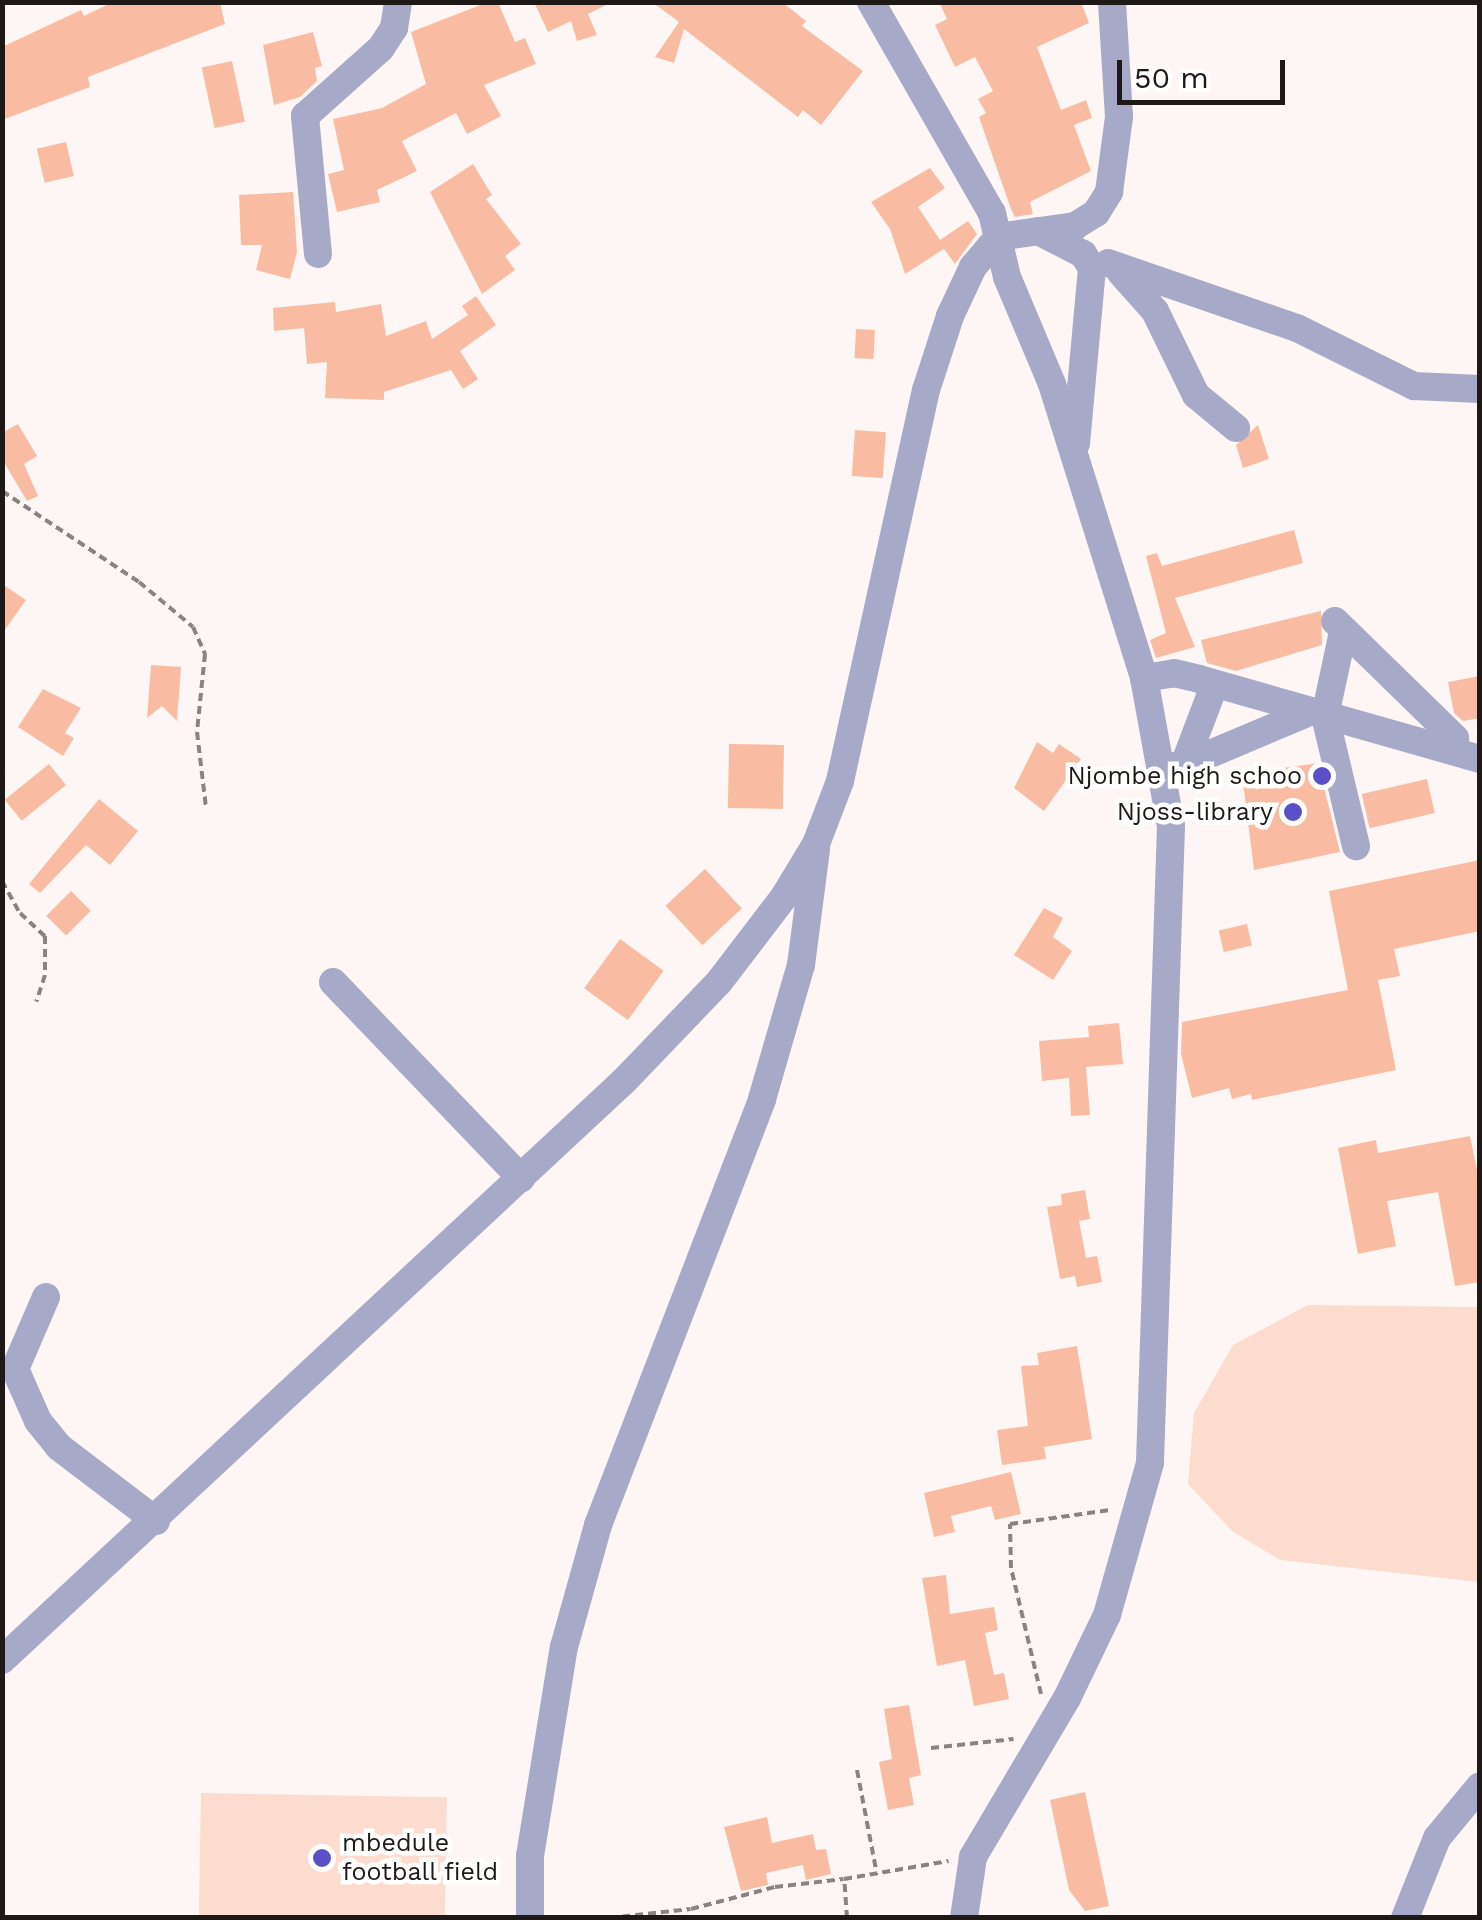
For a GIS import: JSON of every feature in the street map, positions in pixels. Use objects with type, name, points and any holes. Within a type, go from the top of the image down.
[{"type":"street","points":[[318,254],[305,116],[381,48],[394,28],[398,2]]},
{"type":"street","points":[[871,2],[965,158],[998,237],[1075,454],[1174,766],[1155,1422],[1140,1509],[1107,1614],[973,1858],[964,1918]]},
{"type":"street","points":[[530,1918],[530,1856],[564,1647],[598,1525],[762,1099],[801,965],[816,844],[840,781],[936,354],[973,267],[998,237],[1088,220],[1109,192],[1119,117],[1112,2]]},
{"type":"street","points":[[1038,232],[1095,258],[1297,328],[1414,386],[1480,390]]},
{"type":"street","points":[[1075,454],[1095,258]]},
{"type":"street","points":[[1095,258],[1145,295],[1196,395],[1236,428]]},
{"type":"street","points":[[1356,846],[1315,715],[1339,626],[1480,759]]},
{"type":"street","points":[[1144,678],[1174,673],[1315,715],[1461,739]]},
{"type":"street","points":[[1174,766],[1214,686]]},
{"type":"street","points":[[1174,766],[1315,715]]},
{"type":"street","points":[[2,1660],[521,1178],[720,982],[816,844]]},
{"type":"street","points":[[333,982],[521,1178]]},
{"type":"street","points":[[46,1298],[16,1369],[38,1421],[59,1447],[156,1521]]},
{"type":"street","points":[[1405,1918],[1437,1838],[1480,1786]]},
{"type":"path","points":[[2,492],[139,582],[193,626],[204,654],[197,732],[206,808]]},
{"type":"path","points":[[2,880],[20,912],[44,936],[45,975],[36,1002]]},
{"type":"path","points":[[931,1748],[1002,1744],[1048,1724],[1012,1568],[1010,1524],[1071,1511],[1140,1509]]},
{"type":"path","points":[[857,1770],[876,1870]]},
{"type":"path","points":[[609,1918],[691,1909],[775,1887],[973,1858]]},
{"type":"path","points":[[844,1878],[848,1918]]},
{"type":"shaded area","points":[[1308,1305],[1479,1307],[1479,1582],[1280,1560],[1232,1531],[1188,1484],[1194,1413],[1233,1345]]},
{"type":"shaded area","name":"mbedule football field","points":[[201,1793],[447,1797],[445,1918],[199,1917]]},
{"type":"building","points":[[113,2],[220,2],[225,24],[88,77],[90,87],[2,120],[2,47],[81,10],[84,16]]},
{"type":"building","points":[[488,2],[498,2],[515,42],[525,38],[536,64],[484,85],[501,116],[467,134],[456,113],[402,141],[417,171],[377,190],[380,202],[337,212],[328,174],[344,170],[333,119],[382,108],[426,84],[411,32]]},
{"type":"building","points":[[534,2],[612,2],[588,14],[597,35],[577,41],[571,21],[548,32]]},
{"type":"building","points":[[652,2],[782,2],[806,21],[802,26],[863,71],[821,125],[803,110],[798,117],[684,29],[674,63],[655,57],[679,22]]},
{"type":"building","points":[[939,2],[1081,2],[1089,23],[1037,47],[1061,110],[1086,100],[1092,118],[1074,125],[1091,171],[1030,202],[1033,214],[1015,217],[1011,209],[979,117],[986,113],[978,99],[993,91],[975,57],[955,67],[935,25],[947,19]]},
{"type":"building","points":[[313,32],[322,66],[315,68],[317,81],[300,97],[274,105],[263,45]]},
{"type":"building","points":[[232,61],[245,122],[215,128],[202,67]]},
{"type":"building","points":[[66,142],[74,176],[45,183],[37,149]]},
{"type":"building","points":[[473,164],[492,195],[486,199],[521,244],[505,256],[515,270],[482,294],[430,192]]},
{"type":"building","points":[[930,168],[945,188],[918,207],[940,240],[968,221],[977,234],[955,264],[944,249],[905,274],[890,229],[871,202]]},
{"type":"building","points":[[293,192],[297,252],[290,279],[256,270],[262,245],[241,245],[239,195]]},
{"type":"building","points":[[476,296],[496,325],[460,351],[478,379],[463,389],[451,370],[384,392],[384,400],[325,398],[327,362],[307,364],[304,328],[274,331],[273,308],[335,302],[336,312],[381,304],[386,336],[426,321],[432,339],[468,315],[462,306]]},
{"type":"building","points":[[856,329],[875,330],[873,359],[854,358]]},
{"type":"building","points":[[18,424],[37,456],[24,464],[38,496],[27,501],[2,459],[2,433]]},
{"type":"building","points":[[1258,425],[1269,459],[1243,468],[1236,445]]},
{"type":"building","points":[[855,430],[886,432],[883,478],[852,476]]},
{"type":"building","points":[[1294,530],[1303,563],[1175,598],[1195,647],[1156,658],[1150,640],[1166,633],[1146,556],[1157,553],[1162,566]]},
{"type":"building","points":[[2,584],[26,600],[2,634]]},
{"type":"building","points":[[1321,611],[1322,645],[1236,671],[1207,663],[1201,640]]},
{"type":"building","points":[[151,665],[181,667],[177,721],[162,706],[147,718]]},
{"type":"building","points":[[1480,676],[1480,718],[1463,721],[1454,713],[1448,682]]},
{"type":"building","points":[[43,689],[81,708],[65,733],[74,738],[63,756],[18,727]]},
{"type":"building","points":[[1037,742],[1053,753],[1059,744],[1081,759],[1044,811],[1014,788]]},
{"type":"building","points":[[729,744],[784,745],[783,809],[728,808]]},
{"type":"building","name":"Njoss-library","points":[[1318,763],[1340,852],[1254,870],[1242,774]]},
{"type":"building","points":[[49,764],[66,785],[22,821],[5,800]]},
{"type":"building","points":[[1427,779],[1435,813],[1370,828],[1362,794]]},
{"type":"building","points":[[99,799],[138,831],[110,865],[86,845],[40,893],[29,884]]},
{"type":"building","points":[[1480,860],[1480,931],[1394,949],[1400,976],[1378,980],[1396,1070],[1252,1100],[1251,1094],[1232,1099],[1229,1088],[1192,1098],[1181,1054],[1182,1022],[1348,990],[1329,891]]},
{"type":"building","points":[[705,869],[742,908],[702,945],[666,906]]},
{"type":"building","points":[[71,891],[91,911],[66,936],[46,916]]},
{"type":"building","points":[[1044,908],[1063,918],[1053,937],[1072,951],[1053,980],[1014,955]]},
{"type":"building","points":[[1247,924],[1252,945],[1224,952],[1219,931]]},
{"type":"building","points":[[620,939],[664,971],[628,1020],[584,988]]},
{"type":"building","points":[[1119,1023],[1123,1064],[1086,1067],[1090,1115],[1071,1116],[1069,1078],[1042,1081],[1039,1041],[1089,1037],[1088,1026]]},
{"type":"building","points":[[1470,1136],[1480,1185],[1480,1282],[1455,1286],[1438,1192],[1387,1201],[1396,1246],[1358,1254],[1338,1148],[1376,1140],[1378,1153]]},
{"type":"building","points":[[1085,1190],[1090,1219],[1079,1221],[1086,1258],[1097,1256],[1102,1282],[1077,1287],[1075,1276],[1060,1279],[1047,1207],[1062,1205],[1061,1194]]},
{"type":"building","points":[[1077,1346],[1092,1439],[1044,1447],[1046,1459],[1002,1465],[997,1430],[1028,1426],[1021,1366],[1039,1365],[1037,1353]]},
{"type":"building","points":[[1011,1472],[1021,1514],[995,1520],[991,1506],[951,1516],[955,1532],[934,1537],[924,1493]]},
{"type":"building","points":[[946,1575],[950,1614],[994,1607],[998,1630],[985,1633],[994,1675],[1004,1673],[1009,1699],[974,1706],[965,1660],[937,1666],[922,1578]]},
{"type":"building","points":[[909,1705],[921,1775],[909,1778],[914,1805],[888,1810],[879,1762],[892,1759],[884,1709]]},
{"type":"building","points":[[1085,1792],[1109,1906],[1085,1911],[1069,1890],[1050,1800]]},
{"type":"building","points":[[767,1817],[772,1843],[813,1834],[816,1850],[826,1849],[831,1874],[806,1880],[803,1865],[766,1873],[768,1885],[741,1891],[724,1827]]},
{"type":"place","name":"Njombe high schoo","points":[[1322,776]]},
{"type":"place","name":"Njoss-library","points":[[1293,812]]},
{"type":"place","name":"mbedule football field","points":[[322,1858]]}]
